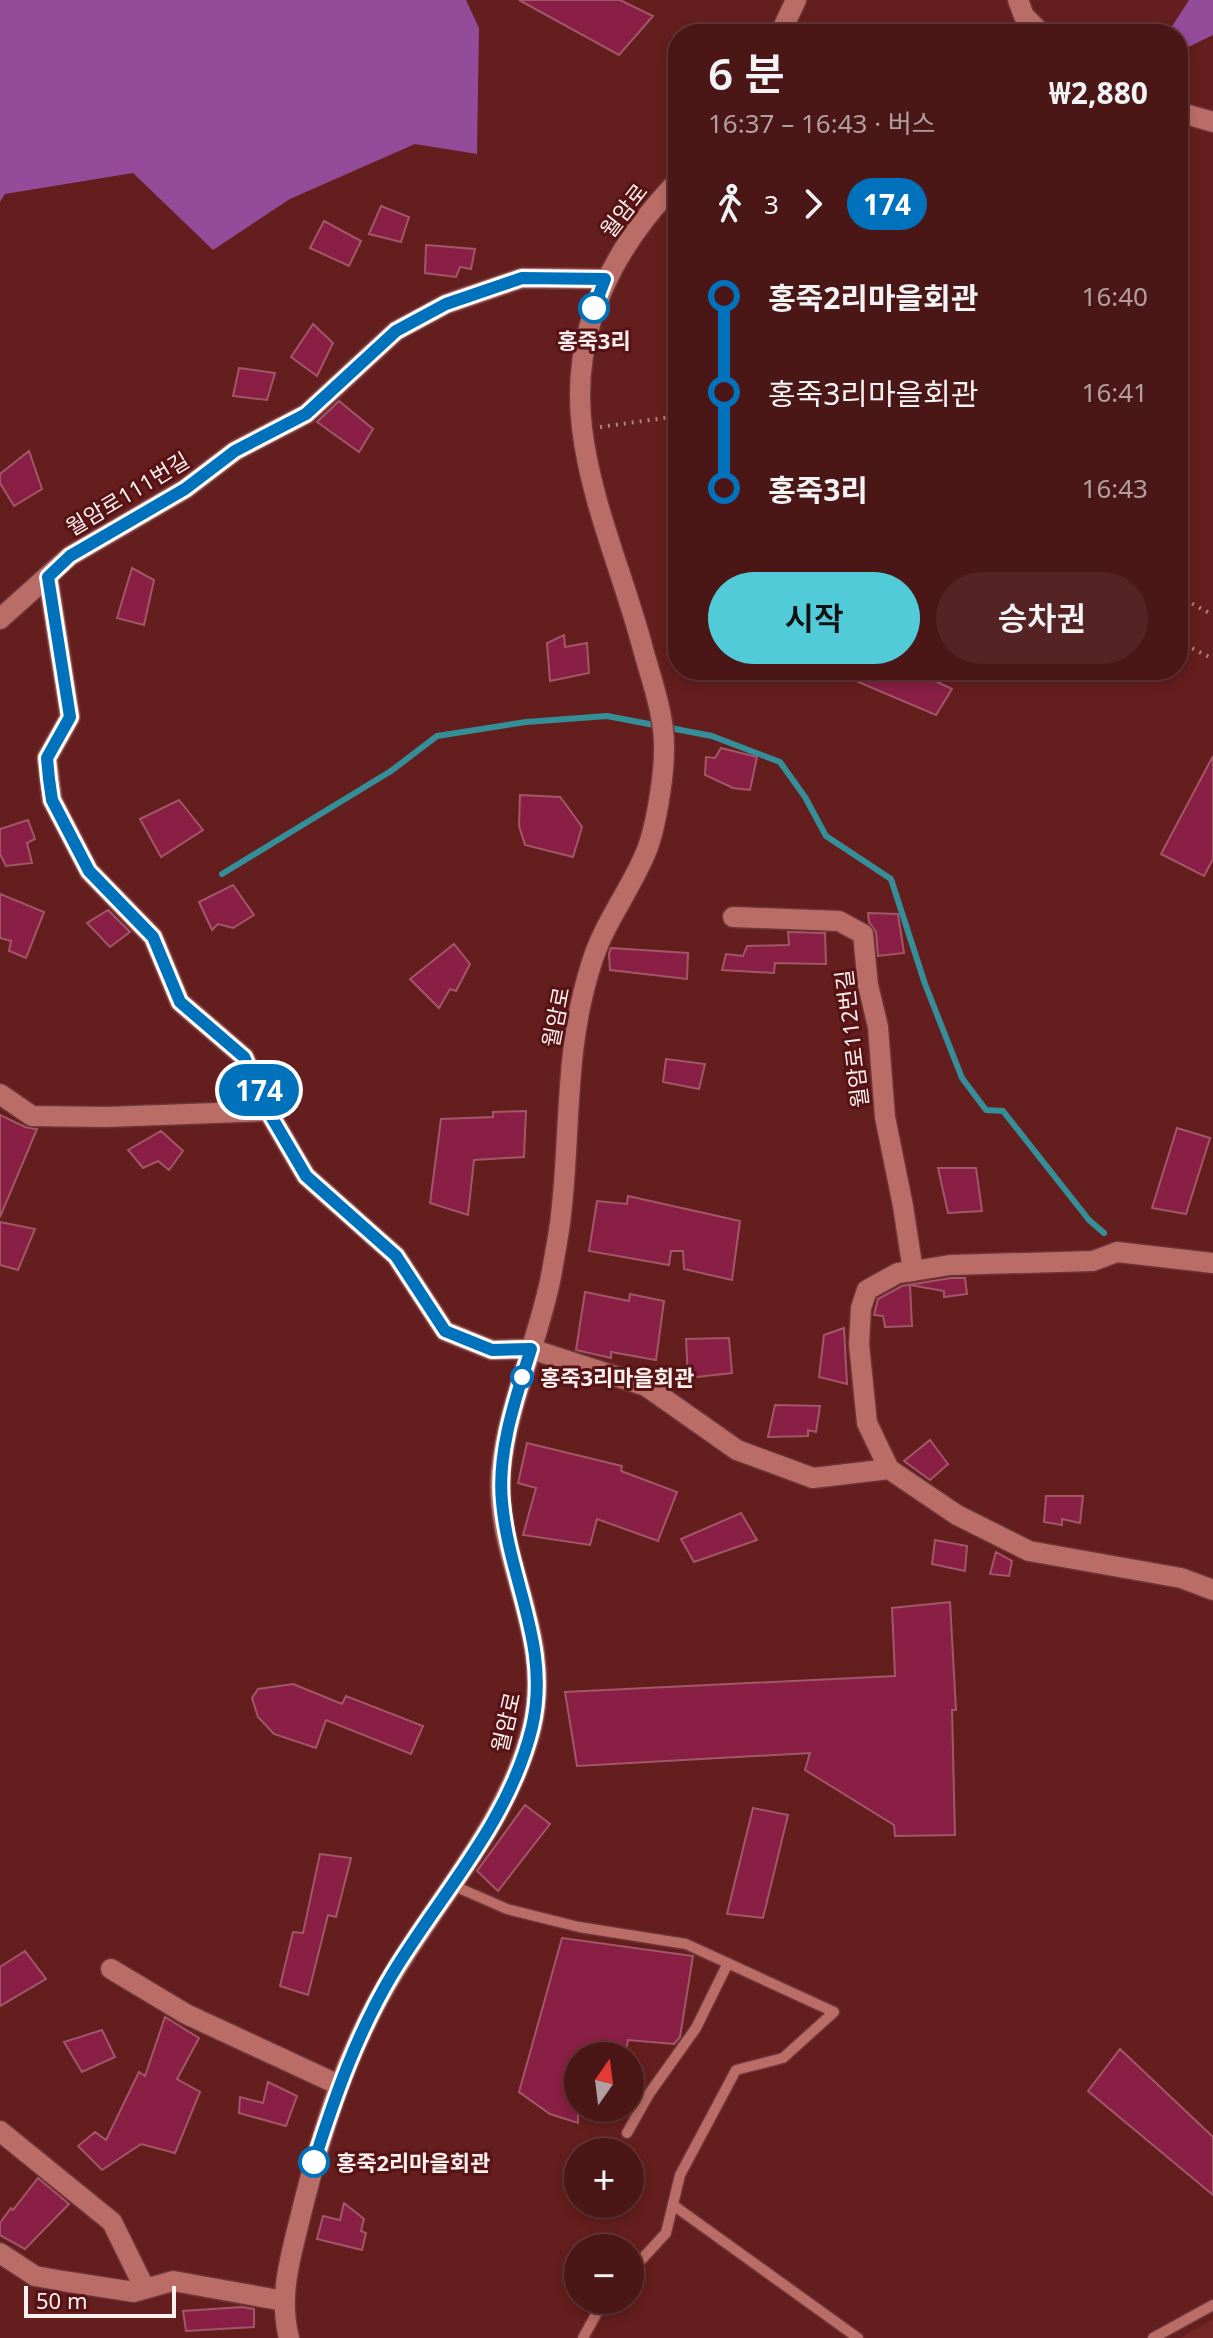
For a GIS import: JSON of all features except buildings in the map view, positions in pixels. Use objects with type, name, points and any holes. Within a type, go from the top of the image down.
[{"type":"street","points":[[785,24],[796,0]]},
{"type":"street","points":[[1018,0],[1024,16],[1032,24]]},
{"type":"street","points":[[1188,115],[1213,122]]},
{"type":"street","name":"월암로","points":[[289,2338],[284,2317],[287,2272],[312,2170],[349,2058],[377,2002],[507,1798],[522,1762],[538,1698],[537,1660],[502,1504],[501,1476],[508,1435],[550,1282],[561,1212],[569,1075],[579,1008],[600,939],[647,850],[665,751],[662,726],[634,612],[591,475],[582,429],[580,398],[584,356],[594,307],[605,279],[623,246],[668,193]]},
{"type":"street","name":"월암로111번길","points":[[0,619],[70,556],[185,489],[235,451],[306,414],[396,331],[446,304],[522,278],[605,279]]},
{"type":"street","points":[[48,577],[70,717],[47,758],[52,800],[89,871],[153,937],[180,1002],[244,1057],[268,1111],[306,1176],[396,1256],[445,1331],[492,1350],[531,1349],[646,1386],[737,1450],[813,1478],[889,1469]]},
{"type":"street","name":"월암로112번길","points":[[733,917],[839,921],[863,934],[868,985],[878,1027],[885,1117],[913,1271]]},
{"type":"street","points":[[0,1094],[32,1116],[106,1117],[268,1111]]},
{"type":"street","points":[[1213,1263],[1117,1252],[1093,1261],[950,1265],[898,1273],[867,1290],[861,1308],[859,1344],[867,1423],[889,1469],[957,1515],[1029,1551],[1181,1578],[1213,1590]]},
{"type":"street","points":[[111,1969],[186,2014],[339,2085]]},
{"type":"street","points":[[0,2131],[112,2222],[145,2289]]},
{"type":"street","points":[[0,2253],[35,2276],[134,2292],[173,2281],[284,2301]]},
{"type":"lane","points":[[452,1885],[507,1909],[579,1927],[686,1944],[834,2012],[783,2058],[736,2070],[680,2175],[666,2233],[644,2257]]},
{"type":"lane","points":[[627,2133],[649,2094],[696,2028],[728,1963]]},
{"type":"lane","points":[[673,2205],[858,2338]]},
{"type":"lane","points":[[1153,2338],[1213,2305]]},
{"type":"lane","points":[[583,2338],[596,2314]]},
{"type":"path","points":[[582,429],[668,417]]},
{"type":"path","points":[[1188,601],[1213,615]]},
{"type":"path","points":[[1188,646],[1213,659]]},
{"type":"shaded area","points":[[0,0],[466,0],[479,28],[477,154],[415,144],[290,199],[213,250],[133,173],[5,194],[0,202]]},
{"type":"shaded area","points":[[1189,0],[1213,0],[1213,35],[1188,47],[1188,24],[1173,24]]},
{"type":"shaded area","points":[[1213,2319],[1213,2338],[1180,2338]]},
{"type":"waterway","points":[[222,874],[391,771],[437,736],[526,722],[607,716],[712,736],[780,762],[805,797],[826,836],[891,879],[925,984],[962,1078],[986,1110],[1003,1111],[1089,1220],[1104,1233]]},
{"type":"bus line","name":"174","points":[[314,2162],[349,2058],[371,2013],[395,1970],[493,1823],[522,1762],[531,1730],[538,1698],[537,1660],[502,1504],[501,1476],[504,1450],[531,1349],[492,1350],[445,1331],[396,1256],[306,1176],[268,1111],[244,1057],[180,1002],[153,937],[89,871],[52,800],[49,779],[47,758],[70,717],[48,577],[70,556],[185,489],[235,451],[306,414],[396,331],[446,304],[522,278],[605,279],[594,308]]},
{"type":"place","name":"홍죽3리","points":[[594,308]]},
{"type":"place","name":"홍죽3리마을회관","points":[[522,1377]]},
{"type":"place","name":"홍죽2리마을회관","points":[[314,2162]]}]
